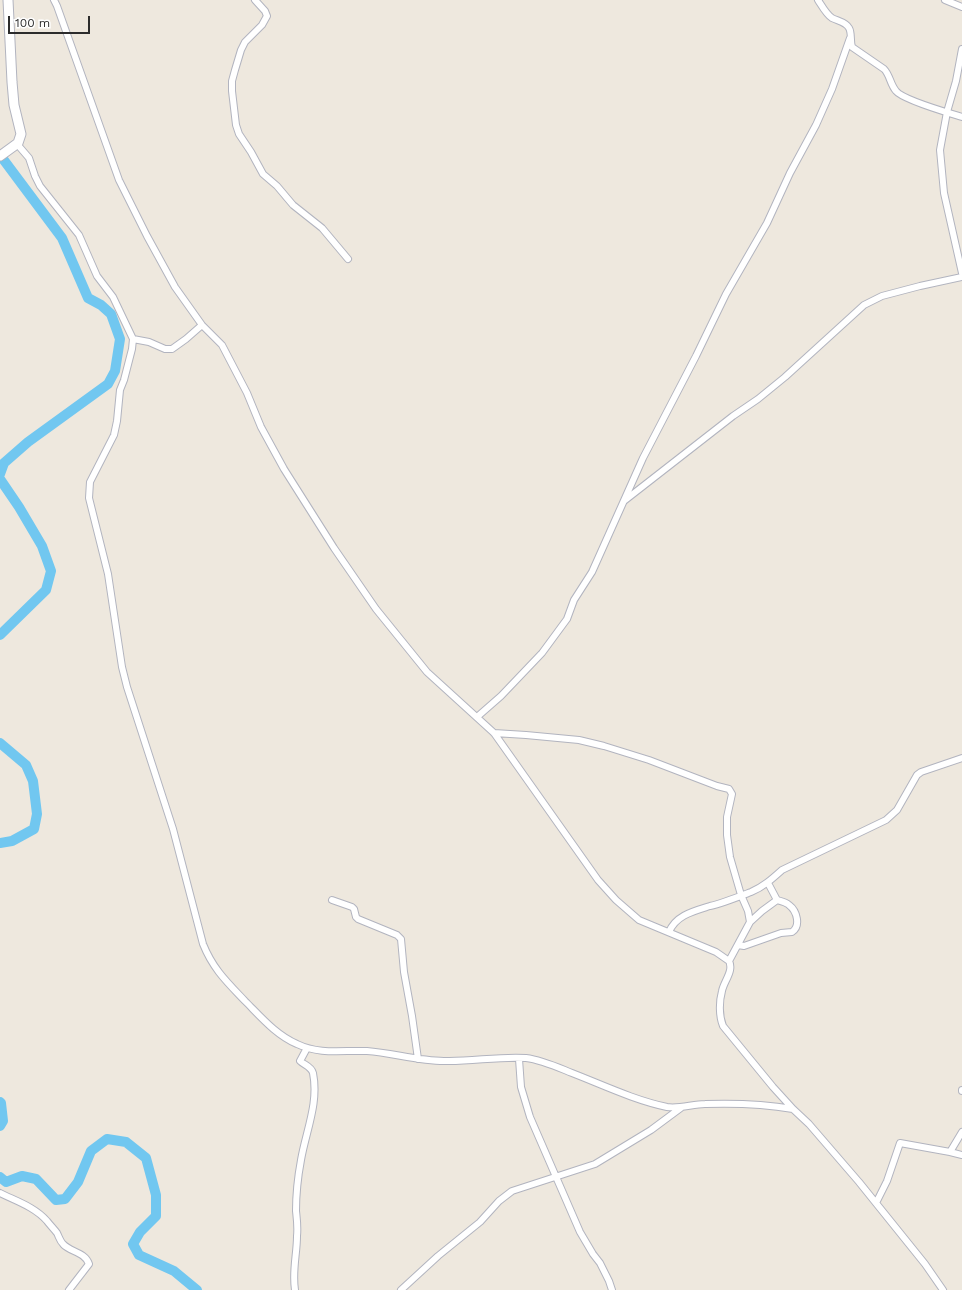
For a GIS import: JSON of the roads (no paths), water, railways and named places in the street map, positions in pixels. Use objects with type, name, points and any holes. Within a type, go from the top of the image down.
[{"type":"street","points":[[4,153],[17,144],[21,134],[14,105],[8,0]]},
{"type":"street","points":[[54,0],[58,6],[119,180],[147,236],[175,287],[202,325],[222,345],[247,393],[261,427],[284,470],[358,583],[400,640],[427,672],[494,733],[598,880],[625,908],[639,920],[716,952],[729,961]]},
{"type":"street","points":[[255,0],[265,11],[266,16],[262,25],[245,42],[235,70],[232,86],[236,125],[239,134],[263,174],[277,186],[293,205],[322,228],[348,259]]},
{"type":"street","points":[[818,0],[832,18],[848,26],[850,30],[852,47],[881,66],[888,73],[893,87],[898,94],[962,117]]},
{"type":"street","points":[[945,0],[962,7]]},
{"type":"street","points":[[477,717],[510,687],[542,653],[567,619],[574,600],[592,572],[643,458],[696,356],[726,294],[767,223],[790,173],[816,125],[832,88],[850,38]]},
{"type":"street","points":[[962,49],[956,81],[947,112],[940,150],[944,193],[962,273]]},
{"type":"street","points":[[17,144],[29,158],[34,176],[40,186],[79,235],[97,276],[113,297],[133,339],[132,349],[119,394],[118,421],[114,435],[90,482],[90,509],[108,574],[126,687],[173,829],[203,944],[208,957],[215,968],[224,979],[283,1037],[317,1051],[383,1053],[418,1059],[458,1062],[510,1058],[532,1059],[650,1103],[669,1107],[699,1104],[729,1104],[764,1105],[793,1109]]},
{"type":"street","points":[[623,502],[733,416],[785,378],[864,304],[882,296],[962,277]]},
{"type":"street","points":[[133,339],[149,342],[165,349],[172,349],[202,325]]},
{"type":"street","points":[[494,733],[579,740],[649,760],[728,789],[732,794],[727,817],[727,835],[730,857],[741,895],[748,911],[750,922]]},
{"type":"street","points":[[669,932],[676,921],[692,911],[753,891],[768,883],[782,870],[886,820],[897,810],[917,775],[921,772],[962,758]]},
{"type":"street","points":[[738,945],[744,946],[781,933],[792,932],[795,930],[798,921],[793,909],[784,902],[777,900],[768,883]]},
{"type":"street","points":[[332,900],[352,907],[358,919],[397,935],[401,939],[404,972],[418,1059]]},
{"type":"street","points":[[777,900],[750,922],[729,961],[730,970],[724,984],[721,997],[722,1022],[728,1033],[772,1087],[809,1124],[876,1203],[931,1271],[943,1290]]},
{"type":"street","points":[[295,1290],[293,1276],[297,1236],[296,1211],[299,1175],[313,1102],[312,1072],[310,1068],[300,1061],[307,1048]]},
{"type":"street","points":[[519,1059],[521,1086],[530,1117],[580,1232],[600,1263],[612,1290]]},
{"type":"street","points":[[402,1290],[438,1256],[480,1222],[506,1195],[526,1186],[595,1164],[650,1130],[684,1106]]},
{"type":"street","points":[[950,1152],[962,1132]]},
{"type":"street","points":[[876,1203],[887,1181],[900,1143],[962,1155]]},
{"type":"street","points":[[0,1193],[19,1201],[33,1210],[46,1220],[57,1234],[63,1245],[81,1254],[88,1260],[89,1264],[69,1290]]},
{"type":"waterway","points":[[0,155],[62,238],[88,298],[101,305],[111,314],[120,339],[115,371],[108,384],[28,442],[4,463],[0,474]]},
{"type":"waterway","points":[[0,479],[19,507],[42,546],[51,571],[46,590],[0,635]]},
{"type":"waterway","points":[[0,743],[26,765],[33,781],[37,814],[34,829],[12,841],[0,843]]},
{"type":"waterway","points":[[0,1102],[3,1121],[0,1126]]},
{"type":"waterway","points":[[0,1177],[6,1182],[22,1176],[36,1179],[56,1200],[65,1199],[78,1182],[91,1151],[107,1139],[126,1142],[146,1158],[156,1195],[156,1216],[140,1232],[133,1244],[139,1255],[174,1271],[197,1290]]}]
